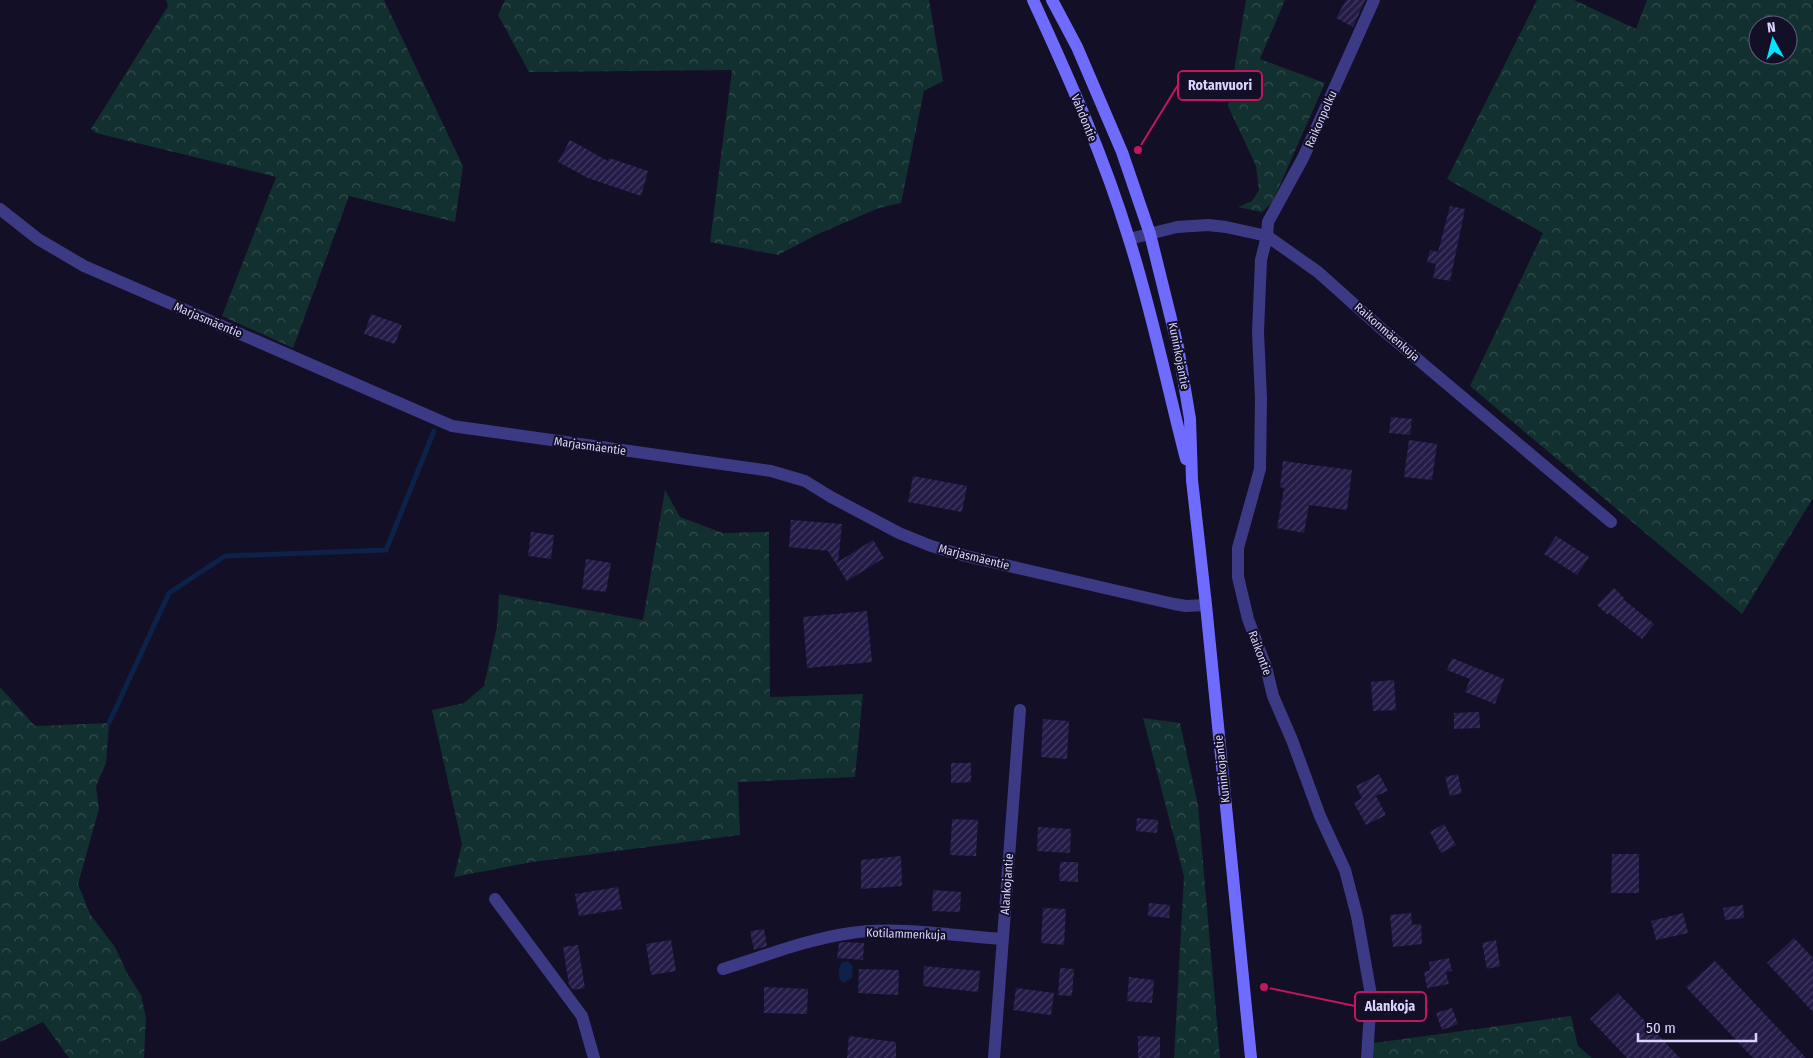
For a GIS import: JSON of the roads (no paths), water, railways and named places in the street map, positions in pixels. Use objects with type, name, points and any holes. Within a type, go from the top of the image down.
[{"type":"main road","name":"Vahdontie","points":[[1033,0],[1059,56],[1103,163],[1129,239]]},
{"type":"main road","name":"Vahdontie","points":[[1052,0],[1077,47],[1122,152],[1150,234]]},
{"type":"main road","name":"Kuninkojantie","points":[[1150,234],[1178,347],[1190,419],[1192,480],[1251,1058]]},
{"type":"main road","name":"Kuninkojantie","points":[[1129,239],[1160,348],[1176,421],[1192,480]]},
{"type":"street","name":"Raikonpolku","points":[[1267,236],[1268,222],[1303,158],[1374,0]]},
{"type":"street","name":"Marjasmäentie","points":[[0,209],[38,239],[84,266],[452,426],[771,471],[805,481],[898,533],[931,546],[966,556],[1174,604],[1186,606],[1206,605]]},
{"type":"street","name":"Raikonmäenkuja","points":[[1129,239],[1177,227],[1208,225],[1267,236],[1318,272],[1384,331],[1611,522]]},
{"type":"street","name":"Raikontie","points":[[1267,236],[1261,260],[1258,332],[1261,399],[1260,469],[1238,548],[1238,577],[1248,619],[1266,667],[1273,696],[1292,740],[1320,816],[1348,880],[1357,916],[1371,994],[1367,1058]]},
{"type":"street","name":"Alankojantie","points":[[994,1058],[1020,710]]},
{"type":"street","points":[[495,899],[582,1016],[594,1058]]},
{"type":"street","name":"Kotilammenkuja","points":[[723,969],[820,940],[852,933],[896,931],[1003,939]]},
{"type":"water","points":[[848,961],[853,966],[852,978],[842,982],[839,975],[840,967],[842,962]]},
{"type":"waterway","points":[[109,723],[169,593],[225,556],[386,550],[434,431]]},
{"type":"place","name":"Rotanvuori","points":[[1138,150]]},
{"type":"place","name":"Alankoja","points":[[1264,987]]}]
